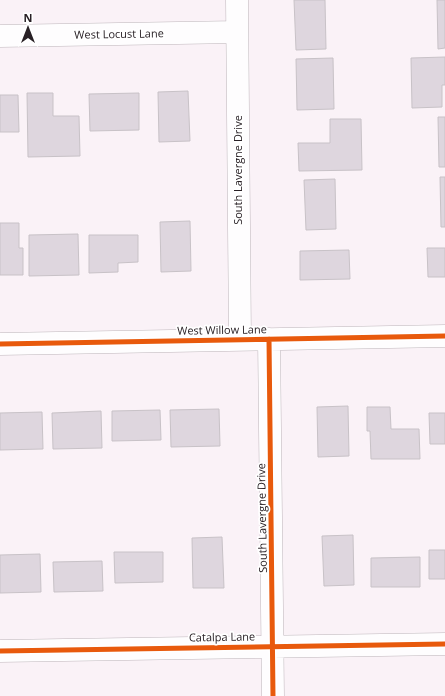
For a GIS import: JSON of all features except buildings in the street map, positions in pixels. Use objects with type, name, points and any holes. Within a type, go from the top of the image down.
[{"type":"street","name":"South Lavergne Drive","points":[[237,0],[240,339]]},
{"type":"street","name":"West Locust Lane","points":[[0,36],[237,32]]},
{"type":"street","name":"West Willow Lane","points":[[0,344],[445,336]]},
{"type":"street","name":"South Lavergne Drive","points":[[269,339],[273,696]]},
{"type":"street","name":"Catalpa Lane","points":[[0,651],[445,644]]},
{"type":"cycle path","points":[[0,344],[445,336]]},
{"type":"cycle path","points":[[269,339],[273,696]]},
{"type":"cycle path","points":[[0,651],[445,644]]}]
